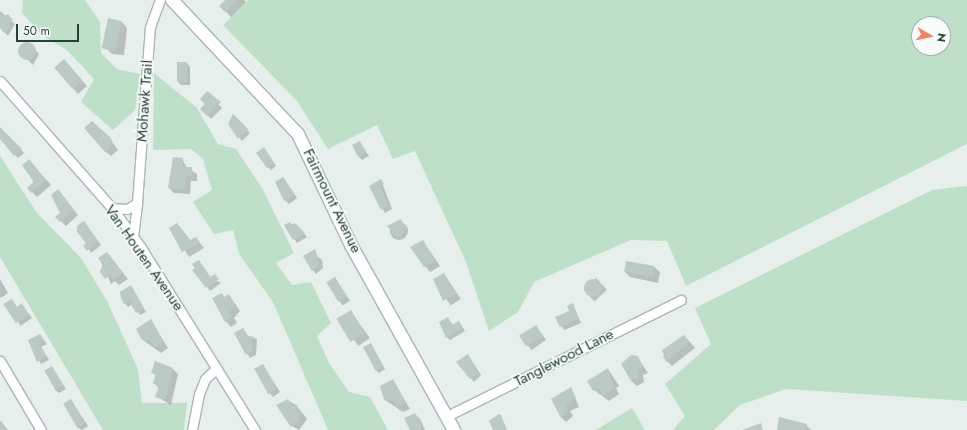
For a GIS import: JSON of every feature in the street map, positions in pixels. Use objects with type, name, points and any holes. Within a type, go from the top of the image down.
[{"type":"main road","name":"Fairmount Avenue","points":[[172,0],[298,134],[351,245],[454,430]]},
{"type":"street","name":"Mohawk Trail","points":[[133,237],[137,203],[150,27],[160,0]]},
{"type":"street","name":"Van Houten Avenue","points":[[0,81],[112,208],[133,237],[255,430]]},
{"type":"street","points":[[112,208],[127,209],[137,203]]},
{"type":"street","name":"Tanglewood Lane","points":[[447,416],[681,300]]},
{"type":"street","points":[[0,361],[41,430]]},
{"type":"street","points":[[192,430],[199,394],[205,379],[217,368]]},
{"type":"green space","points":[[23,0],[85,0],[100,22],[101,53],[117,69],[140,74],[135,110],[113,130],[81,102],[94,79],[67,50],[43,36],[22,13]]},
{"type":"green space","points":[[248,0],[967,0],[967,144],[686,286],[667,241],[631,240],[534,282],[518,312],[489,331],[466,262],[415,151],[393,159],[377,125],[328,149],[297,101],[223,25]]},
{"type":"green space","points":[[154,73],[197,108],[218,144],[236,149],[262,188],[294,253],[276,263],[292,285],[311,282],[331,323],[317,336],[329,363],[349,392],[370,397],[388,430],[328,430],[273,302],[239,254],[233,230],[214,234],[193,202],[212,190],[203,159],[191,149],[153,150]]},
{"type":"green space","points":[[0,156],[37,213],[81,258],[107,301],[138,369],[142,403],[187,403],[184,430],[103,430],[0,257]]},
{"type":"green space","points":[[967,186],[967,401],[786,389],[740,405],[714,430],[673,430],[685,416],[665,384],[711,344],[695,308],[932,190]]},
{"type":"green space","points":[[632,408],[645,430],[596,430]]},
{"type":"building","points":[[225,0],[238,0],[225,12],[219,6]]},
{"type":"building","points":[[0,12],[4,17],[8,14],[13,20],[9,23],[11,27],[4,33],[0,28]]},
{"type":"building","points":[[108,18],[122,21],[115,51],[102,48]]},
{"type":"building","points":[[27,42],[33,45],[36,51],[33,57],[27,60],[21,57],[18,51],[21,45]]},
{"type":"building","points":[[64,59],[82,80],[73,89],[54,68]]},
{"type":"building","points":[[177,62],[187,62],[187,82],[177,82]]},
{"type":"building","points":[[207,91],[221,102],[207,116],[200,109],[205,104],[200,99]]},
{"type":"building","points":[[233,114],[248,129],[238,139],[228,124]]},
{"type":"building","points":[[92,121],[111,138],[113,144],[105,152],[84,128]]},
{"type":"building","points":[[0,127],[22,149],[14,156],[0,139]]},
{"type":"building","points":[[360,141],[366,153],[358,157],[352,145]]},
{"type":"building","points":[[264,147],[274,163],[267,168],[256,153]]},
{"type":"building","points":[[173,157],[183,158],[182,167],[192,167],[192,176],[186,176],[185,190],[168,188]]},
{"type":"building","points":[[29,159],[46,180],[31,193],[27,188],[34,182],[22,165]]},
{"type":"building","points":[[283,177],[295,195],[284,201],[275,182]]},
{"type":"building","points":[[381,179],[384,184],[380,186],[389,206],[381,210],[369,186]]},
{"type":"building","points":[[58,189],[74,210],[60,222],[55,217],[60,213],[51,195]]},
{"type":"building","points":[[401,219],[406,229],[398,239],[387,226]]},
{"type":"building","points":[[84,221],[98,241],[87,251],[83,246],[86,243],[77,232],[77,226]]},
{"type":"building","points":[[290,222],[292,225],[295,223],[305,233],[293,240],[284,225]]},
{"type":"building","points":[[177,223],[190,240],[196,237],[200,243],[182,252],[169,228]]},
{"type":"building","points":[[423,240],[435,261],[424,267],[410,247]]},
{"type":"building","points":[[315,249],[320,264],[312,271],[303,256]]},
{"type":"building","points":[[107,252],[123,273],[113,280],[110,275],[105,279],[100,272],[103,264],[98,258]]},
{"type":"building","points":[[199,260],[210,277],[215,274],[219,279],[206,288],[192,270],[195,268],[192,264]]},
{"type":"building","points":[[626,261],[655,266],[653,277],[624,272]]},
{"type":"building","points":[[444,273],[456,294],[443,301],[433,279]]},
{"type":"building","points":[[335,277],[347,297],[338,302],[326,282]]},
{"type":"building","points":[[593,279],[599,282],[602,288],[599,294],[593,297],[587,294],[584,288],[587,282]]},
{"type":"building","points":[[131,285],[144,308],[136,313],[129,301],[124,304],[121,298],[120,292]]},
{"type":"building","points":[[222,293],[224,297],[229,294],[235,306],[229,312],[232,317],[225,322],[212,298]]},
{"type":"building","points":[[12,299],[17,307],[22,303],[29,315],[16,323],[3,304]]},
{"type":"building","points":[[573,303],[578,319],[560,327],[555,317],[569,311],[567,306]]},
{"type":"building","points":[[351,310],[365,333],[350,342],[336,319]]},
{"type":"building","points":[[448,317],[452,325],[459,321],[463,328],[446,338],[439,322]]},
{"type":"building","points":[[151,319],[164,342],[155,348],[150,340],[142,340],[136,329]]},
{"type":"building","points":[[536,325],[543,336],[526,347],[519,336]]},
{"type":"building","points":[[243,328],[248,336],[255,337],[251,341],[253,351],[246,355],[234,333]]},
{"type":"building","points":[[40,334],[44,340],[39,343],[46,356],[37,362],[28,340]]},
{"type":"building","points":[[684,335],[690,342],[666,362],[662,350]]},
{"type":"building","points":[[371,343],[383,366],[375,370],[363,347]]},
{"type":"building","points":[[468,354],[478,374],[470,379],[456,362]]},
{"type":"building","points":[[631,355],[638,356],[643,367],[638,370],[639,377],[631,381],[621,364]]},
{"type":"building","points":[[155,361],[173,368],[165,400],[155,397],[159,386],[153,383],[156,374],[151,373]]},
{"type":"building","points":[[263,364],[277,389],[268,394],[254,369]]},
{"type":"building","points":[[52,366],[63,385],[55,390],[44,370]]},
{"type":"building","points":[[608,368],[614,388],[603,396],[599,389],[593,391],[587,381]]},
{"type":"building","points":[[393,379],[405,403],[397,408],[394,401],[384,400],[380,386]]},
{"type":"building","points":[[571,387],[576,398],[566,405],[568,410],[561,418],[551,399]]},
{"type":"building","points":[[71,399],[85,423],[77,428],[63,404]]},
{"type":"building","points":[[288,399],[292,406],[296,404],[302,414],[298,416],[300,421],[291,427],[276,405]]},
{"type":"building","points":[[415,413],[421,424],[422,430],[410,430],[404,418]]},
{"type":"building","points":[[499,414],[501,415],[507,430],[493,430],[489,421]]},
{"type":"building","points":[[779,417],[807,424],[806,430],[777,430]]},
{"type":"building","points":[[1,420],[7,430],[0,430]]},
{"type":"building","points":[[761,423],[763,430],[742,430]]}]
